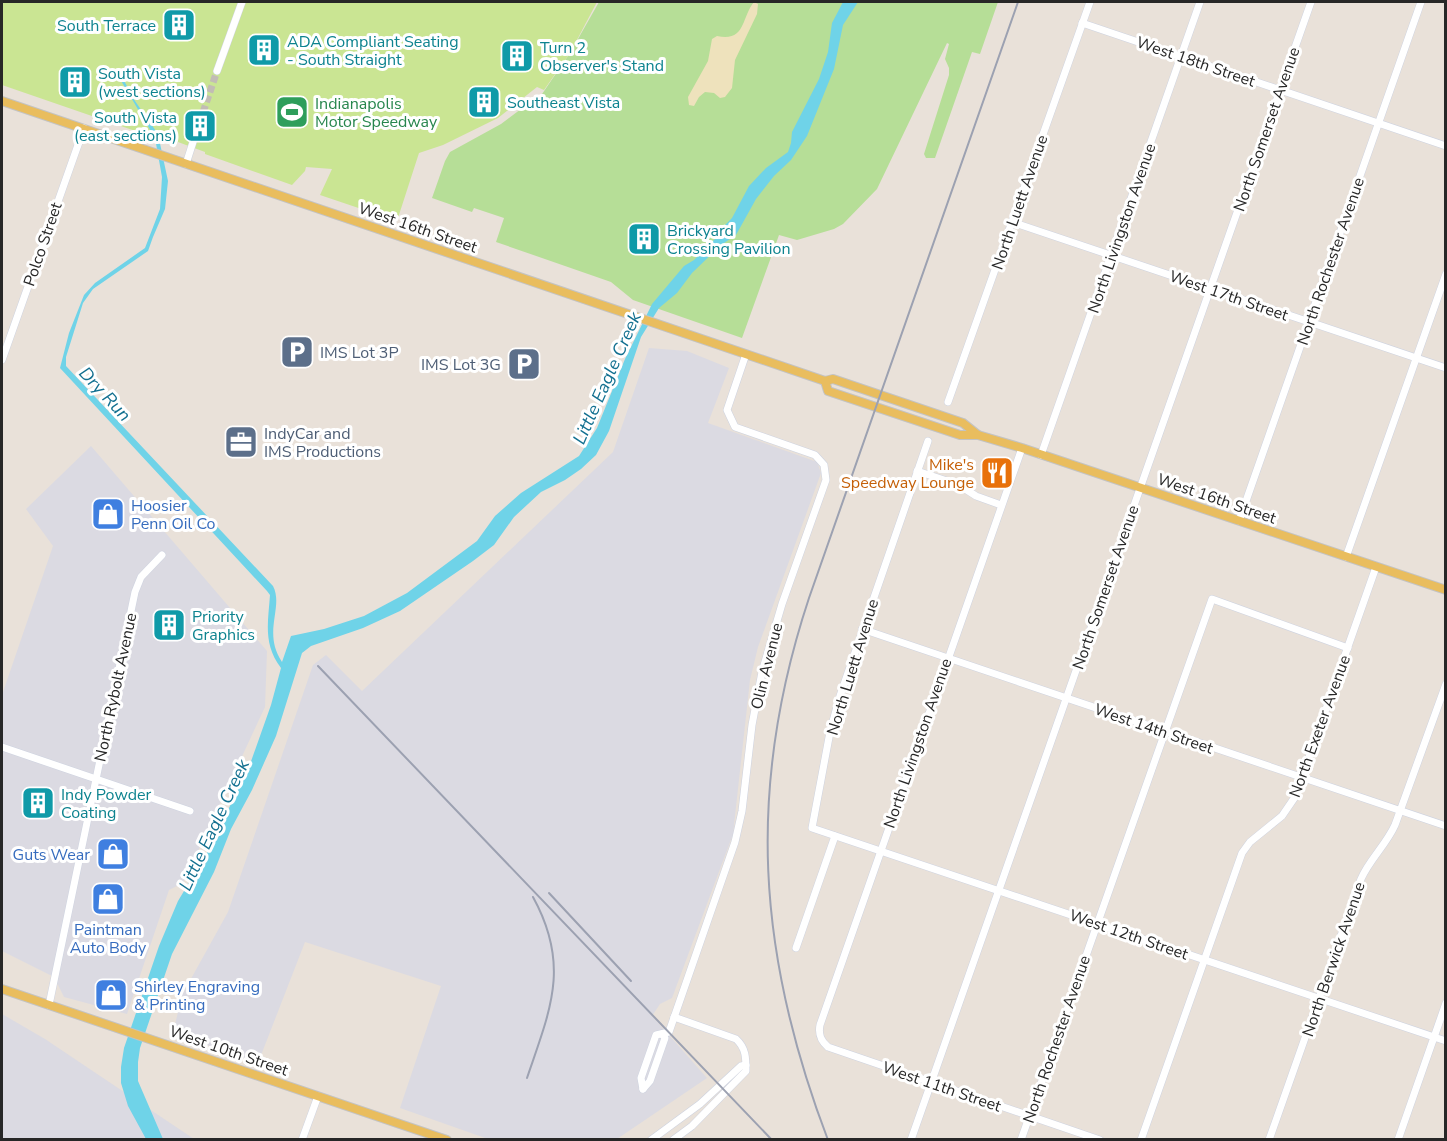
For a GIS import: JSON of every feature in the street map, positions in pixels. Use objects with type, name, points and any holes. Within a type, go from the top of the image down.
[{"type":"main road","name":"West 16th Street","points":[[2,101],[624,314],[825,381],[833,379],[953,419],[963,423],[978,435]]},
{"type":"main road","name":"West 16th Street","points":[[825,381],[828,391],[960,435],[978,435],[1022,448],[1446,591]]},
{"type":"main road","name":"West 10th Street","points":[[2,989],[447,1140]]},
{"type":"street","points":[[217,71],[242,2]]},
{"type":"street","name":"North Luett Avenue","points":[[948,402],[1090,2]]},
{"type":"street","name":"North Livingston Avenue","points":[[1041,455],[1200,2]]},
{"type":"street","name":"North Somerset Avenue","points":[[911,1140],[1311,2]]},
{"type":"street","name":"North Rochester Avenue","points":[[1239,521],[1421,2]]},
{"type":"street","name":"West 18th Street","points":[[1082,23],[1446,146]]},
{"type":"street","name":"Polco Street","points":[[2,360],[84,129]]},
{"type":"street","points":[[186,164],[193,142]]},
{"type":"street","name":"West 17th Street","points":[[1012,222],[1446,368]]},
{"type":"street","points":[[1346,557],[1446,274]]},
{"type":"street","name":"Olin Avenue","points":[[662,1034],[665,1038],[650,1081],[643,1089],[641,1078],[656,1035],[669,1032],[738,832],[749,741],[762,672],[779,612],[826,475],[824,465],[815,455],[735,427],[727,410],[746,354]]},
{"type":"street","name":"North Luett Avenue","points":[[812,828],[833,719],[928,441]]},
{"type":"street","name":"North Livingston Avenue","points":[[821,1040],[820,1025],[1022,448]]},
{"type":"street","points":[[917,471],[960,485],[976,496],[1001,505]]},
{"type":"street","name":"North Rybolt Avenue","points":[[49,1005],[135,592],[141,576],[162,555]]},
{"type":"street","name":"North Exeter Avenue","points":[[1141,1140],[1244,848],[1284,814],[1293,800],[1376,567]]},
{"type":"street","name":"North Rochester Avenue","points":[[1021,1140],[1212,599],[1348,648]]},
{"type":"street","name":"West 14th Street","points":[[862,629],[1446,826]]},
{"type":"street","name":"North Berwick Avenue","points":[[1269,1140],[1361,879],[1389,837],[1401,811],[1446,684]]},
{"type":"street","points":[[2,747],[190,811]]},
{"type":"street","name":"West 12th Street","points":[[812,828],[1446,1041]]},
{"type":"street","points":[[796,948],[835,836]]},
{"type":"street","points":[[1398,1140],[1446,1003]]},
{"type":"street","points":[[673,1140],[692,1126],[746,1071],[743,1049],[735,1039],[674,1017]]},
{"type":"street","name":"West 11th Street","points":[[821,1040],[828,1047],[1100,1140]]},
{"type":"street","points":[[651,1140],[700,1104],[741,1066],[746,1065]]},
{"type":"street","points":[[302,1140],[318,1096]]},
{"type":"shaded area","points":[[649,348],[687,351],[729,368],[708,423],[817,462],[821,473],[758,647],[750,680],[733,834],[672,998],[660,1004],[652,1016],[707,1078],[617,1139],[488,1139],[400,1108],[441,986],[305,942],[258,1063],[173,1033],[182,995],[228,912],[313,665],[326,655],[362,691],[613,452]]},
{"type":"shaded area","points":[[91,446],[267,651],[265,707],[183,883],[169,890],[127,1014],[64,997],[54,977],[2,951],[2,695],[53,546],[26,509]]},
{"type":"shaded area","points":[[2,1014],[45,1039],[194,1139],[2,1139]]},
{"type":"green space","name":"Indianapolis Motor Speedway","points":[[2,2],[597,2],[570,53],[544,90],[537,87],[498,118],[443,145],[419,153],[397,221],[320,195],[332,169],[306,167],[292,185],[178,142],[176,145],[2,85]]},
{"type":"green space","points":[[599,2],[998,2],[980,54],[972,52],[935,158],[926,158],[924,154],[949,75],[945,59],[949,44],[947,43],[877,189],[843,224],[834,229],[797,240],[779,235],[742,338],[633,300],[611,282],[496,242],[504,218],[474,208],[472,212],[432,198],[450,152],[501,124],[540,97],[570,53]]},
{"type":"sand","points":[[754,2],[758,4],[757,14],[735,60],[732,88],[725,97],[720,98],[714,93],[705,92],[694,106],[689,105],[688,97],[708,61],[712,39],[738,32]]},
{"type":"water","name":"Little Eagle Creek","points":[[843,2],[858,2],[843,25],[834,69],[807,136],[791,160],[774,176],[756,199],[736,235],[721,245],[692,273],[677,293],[659,308],[641,337],[609,431],[596,455],[565,480],[541,492],[514,517],[494,545],[400,611],[363,628],[311,646],[302,653],[276,736],[252,790],[231,829],[214,872],[172,954],[140,1048],[138,1081],[163,1139],[146,1139],[128,1106],[121,1083],[124,1048],[159,946],[178,901],[208,851],[249,767],[271,705],[281,668],[269,642],[270,595],[60,368],[69,333],[84,295],[95,283],[145,248],[160,209],[162,177],[155,138],[117,74],[121,75],[135,101],[158,134],[168,181],[165,209],[148,251],[93,289],[83,303],[66,357],[66,366],[273,586],[276,594],[274,640],[276,651],[282,662],[291,636],[324,629],[364,616],[407,593],[477,541],[495,516],[521,493],[579,456],[597,428],[625,359],[652,304],[684,266],[694,260],[720,234],[732,218],[749,186],[766,168],[788,152],[792,132],[819,79],[828,52],[832,23]]},
{"type":"tunnel","points":[[193,142],[217,71]]},
{"type":"railway","points":[[828,1140],[804,1071],[786,1004],[774,937],[768,870],[769,804],[775,737],[789,668],[809,598],[1018,2]]},
{"type":"railway","points":[[318,666],[772,1140]]},
{"type":"railway","points":[[549,893],[631,981]]},
{"type":"railway","points":[[527,1078],[549,1009],[554,967],[545,922],[533,897]]},
{"type":"place","name":"South Terrace","points":[[179,25]]},
{"type":"place","name":"ADA Compliant Seating - South Straight","points":[[264,50]]},
{"type":"place","name":"Turn 2 Observer's Stand","points":[[517,56]]},
{"type":"place","name":"South Vista (west sections)","points":[[75,82]]},
{"type":"place","name":"Southeast Vista","points":[[484,102]]},
{"type":"place","name":"Indianapolis Motor Speedway","points":[[292,112]]},
{"type":"place","name":"South Vista (east sections)","points":[[200,126]]},
{"type":"place","name":"Brickyard Crossing Pavilion","points":[[644,239]]},
{"type":"place","name":"IMS Lot 3P","points":[[297,352]]},
{"type":"place","name":"IMS Lot 3G","points":[[524,364]]},
{"type":"place","name":"IndyCar and IMS Productions","points":[[241,442]]},
{"type":"place","name":"Mike's Speedway Lounge","points":[[997,473]]},
{"type":"place","name":"Hoosier Penn Oil Co","points":[[108,514]]},
{"type":"place","name":"Priority Graphics","points":[[169,625]]},
{"type":"place","name":"Indy Powder Coating","points":[[38,803]]},
{"type":"place","name":"Guts Wear","points":[[113,854]]},
{"type":"place","name":"Paintman Auto Body","points":[[108,899]]},
{"type":"place","name":"Shirley Engraving & Printing","points":[[111,995]]},
{"type":"water label","name":"Dry Run","points":[[105,394]]}]
